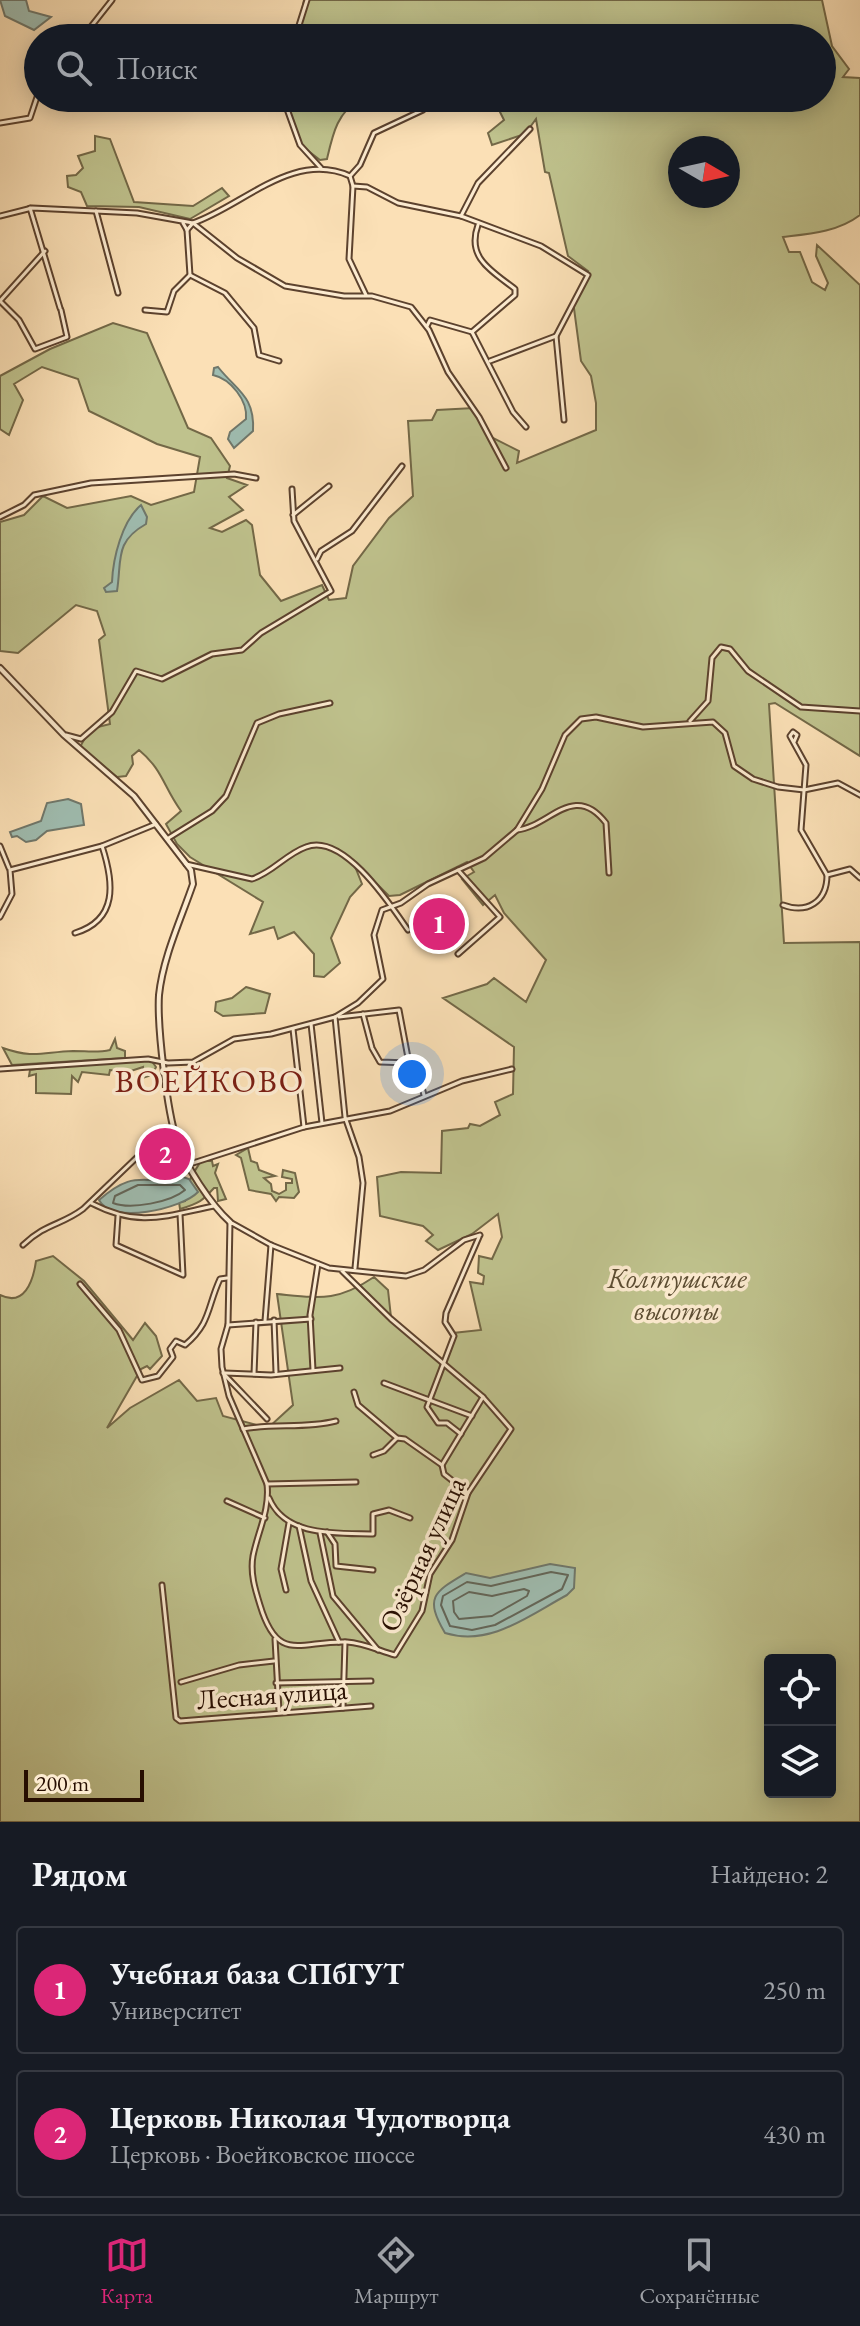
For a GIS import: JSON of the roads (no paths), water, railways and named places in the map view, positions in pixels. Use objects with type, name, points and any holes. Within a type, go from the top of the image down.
[{"type":"street","points":[[93,24],[112,0]]},
{"type":"street","points":[[299,24],[307,0]]},
{"type":"street","points":[[0,123],[30,118],[32,112]]},
{"type":"street","points":[[288,112],[300,145],[321,168]]},
{"type":"street","points":[[350,176],[360,165],[374,133],[419,112]]},
{"type":"street","points":[[461,216],[478,183],[530,129]]},
{"type":"street","points":[[187,230],[193,223],[261,186],[321,168],[350,176]]},
{"type":"street","points":[[350,176],[353,186],[349,259],[366,295]]},
{"type":"street","points":[[353,186],[367,187],[398,203],[461,216],[541,246],[588,275],[556,336],[564,420]]},
{"type":"street","points":[[30,208],[45,251],[67,337],[35,349],[19,320],[0,301],[45,251]]},
{"type":"street","points":[[0,216],[30,208],[137,213],[193,223],[237,258],[285,286],[344,296],[366,295],[411,307],[427,326],[448,372],[479,417],[506,468]]},
{"type":"street","points":[[96,211],[118,293]]},
{"type":"street","points":[[145,310],[167,312],[174,291],[190,275],[187,230],[181,221]]},
{"type":"street","points":[[472,332],[515,295],[515,289],[479,262],[473,242],[478,224]]},
{"type":"street","points":[[190,275],[225,293],[254,328],[259,355],[279,361]]},
{"type":"street","points":[[427,326],[430,320],[472,332],[490,361],[513,412],[526,427]]},
{"type":"street","points":[[490,361],[556,336]]},
{"type":"street","points":[[318,562],[321,551],[352,531],[402,466]]},
{"type":"street","points":[[0,517],[24,505],[34,495],[91,483],[234,474],[256,478]]},
{"type":"street","points":[[293,515],[329,486]]},
{"type":"street","points":[[64,735],[81,739],[105,718],[136,671],[162,679],[204,657],[242,650],[261,633],[331,591],[318,562],[306,547],[293,515],[292,489]]},
{"type":"street","points":[[688,723],[708,701],[712,658],[721,647],[730,649],[748,671],[801,707],[860,711]]},
{"type":"street","points":[[0,668],[64,735],[134,796],[186,864],[193,884],[163,973],[159,995],[163,1052],[174,1129],[180,1148],[214,1206],[230,1222],[271,1245],[342,1271],[483,1397],[442,1465]]},
{"type":"street","points":[[167,839],[212,811],[226,796],[257,723],[279,714],[330,703]]},
{"type":"street","points":[[517,830],[542,789],[565,735],[581,719],[596,717],[643,727],[713,722],[720,726],[734,766],[753,779],[804,790],[838,783],[860,795]]},
{"type":"street","points":[[783,905],[794,909],[815,904],[825,891],[827,875],[801,830],[806,765],[794,742]]},
{"type":"street","points":[[335,1017],[358,1003],[383,979],[374,935],[382,910],[484,858],[517,830],[571,806],[591,810],[606,823],[609,873]]},
{"type":"street","points":[[10,870],[102,846],[156,824]]},
{"type":"street","points":[[0,846],[10,870],[12,894],[0,917]]},
{"type":"street","points":[[75,933],[94,928],[105,916],[109,866],[102,846]]},
{"type":"street","points":[[186,864],[252,879],[306,847],[328,846],[345,855],[391,905],[408,930]]},
{"type":"street","points":[[827,875],[850,869],[860,878]]},
{"type":"street","points":[[458,870],[500,917],[458,954]]},
{"type":"street","points":[[0,1069],[156,1060],[165,1063],[193,1062],[234,1039],[293,1029],[335,1017],[399,1010],[409,1063]]},
{"type":"street","points":[[363,1014],[372,1048],[380,1062],[388,1065],[409,1063],[417,1068],[424,1096]]},
{"type":"street","points":[[335,1017],[345,1117],[359,1157],[363,1183],[355,1268]]},
{"type":"street","points":[[310,1024],[322,1123]]},
{"type":"street","points":[[293,1029],[304,1127]]},
{"type":"street","points":[[156,1060],[163,1052]]},
{"type":"street","points":[[190,1164],[304,1127],[390,1111],[462,1081],[512,1069]]},
{"type":"street","points":[[23,1245],[51,1223],[73,1217],[131,1166],[156,1139],[174,1129]]},
{"type":"street","points":[[89,1202],[118,1216],[148,1219],[214,1206]]},
{"type":"street","points":[[118,1216],[116,1245],[183,1275],[180,1214]]},
{"type":"street","points":[[230,1222],[228,1325],[221,1349],[223,1373],[267,1484],[275,1513],[289,1523],[320,1532],[373,1534],[373,1514],[389,1510],[410,1518]]},
{"type":"street","points":[[342,1271],[355,1268],[377,1274],[417,1273],[464,1240],[480,1235],[446,1313],[445,1322],[454,1336],[427,1407],[438,1423],[447,1423],[461,1434]]},
{"type":"street","points":[[265,1321],[271,1245]]},
{"type":"street","points":[[313,1370],[311,1319],[318,1264]]},
{"type":"street","points":[[80,1284],[103,1307],[119,1330],[142,1380],[158,1376],[173,1357],[170,1349],[176,1341],[185,1345],[203,1328],[220,1279],[227,1278]]},
{"type":"street","points":[[228,1325],[311,1319]]},
{"type":"street","points":[[274,1320],[276,1374]]},
{"type":"street","points":[[254,1374],[256,1322]]},
{"type":"street","points":[[223,1373],[276,1374],[340,1368]]},
{"type":"street","points":[[223,1373],[267,1419]]},
{"type":"street","points":[[384,1383],[472,1416]]},
{"type":"street","points":[[354,1392],[358,1405],[397,1438],[405,1439],[442,1465],[444,1474],[468,1493]]},
{"type":"street","name":"Озёрная улица","points":[[378,1650],[395,1655],[422,1611],[430,1574],[452,1540],[468,1493],[511,1429],[483,1397]]},
{"type":"street","points":[[244,1430],[276,1425],[299,1428],[336,1421]]},
{"type":"street","points":[[373,1455],[384,1451],[397,1438]]},
{"type":"street","points":[[267,1484],[356,1482]]},
{"type":"street","points":[[269,1498],[253,1556],[252,1575],[263,1615],[275,1638],[279,1711]]},
{"type":"street","points":[[227,1501],[265,1518]]},
{"type":"street","points":[[286,1590],[281,1569],[289,1523]]},
{"type":"street","points":[[299,1526],[311,1581],[339,1643]]},
{"type":"street","points":[[320,1532],[333,1596],[378,1650]]},
{"type":"street","points":[[327,1532],[335,1544],[336,1566],[373,1570]]},
{"type":"street","name":"Лесная улица","points":[[162,1585],[176,1718],[200,1720],[279,1711],[371,1706]]},
{"type":"street","points":[[275,1638],[293,1646],[345,1642],[378,1650]]},
{"type":"street","points":[[343,1708],[345,1642]]},
{"type":"street","points":[[181,1682],[239,1665],[274,1661]]},
{"type":"street","points":[[276,1683],[371,1681]]},
{"type":"water","points":[[0,0],[26,0],[29,11],[51,17],[42,24],[24,25],[5,16]]},
{"type":"water","points":[[218,367],[248,402],[253,419],[253,431],[234,448],[228,439],[230,432],[246,419],[246,412],[232,386],[213,375],[214,368]]},
{"type":"water","points":[[141,505],[147,517],[146,524],[124,545],[117,591],[106,592],[104,588],[112,582],[114,562],[124,530]]},
{"type":"water","points":[[68,799],[81,804],[84,825],[47,831],[36,840],[26,842],[17,836],[12,837],[10,832],[41,821],[47,803]]},
{"type":"water","points":[[180,1176],[189,1179],[198,1192],[163,1209],[117,1212],[106,1208],[99,1200],[132,1181]]},
{"type":"water","points":[[550,1564],[575,1568],[574,1588],[567,1595],[493,1633],[462,1636],[445,1633],[434,1603],[446,1585],[466,1573],[490,1578]]},
{"type":"place","name":"Учебная база СПбГУТ","points":[[439,924]]},
{"type":"place","name":"Церковь Николая Чудотворца","points":[[165,1154]]},
{"type":"district","name":"ВОЕЙКОВО","points":[[210,1081]]},
{"type":"park label","name":"Колтушские высоты","points":[[677,1294]]}]
